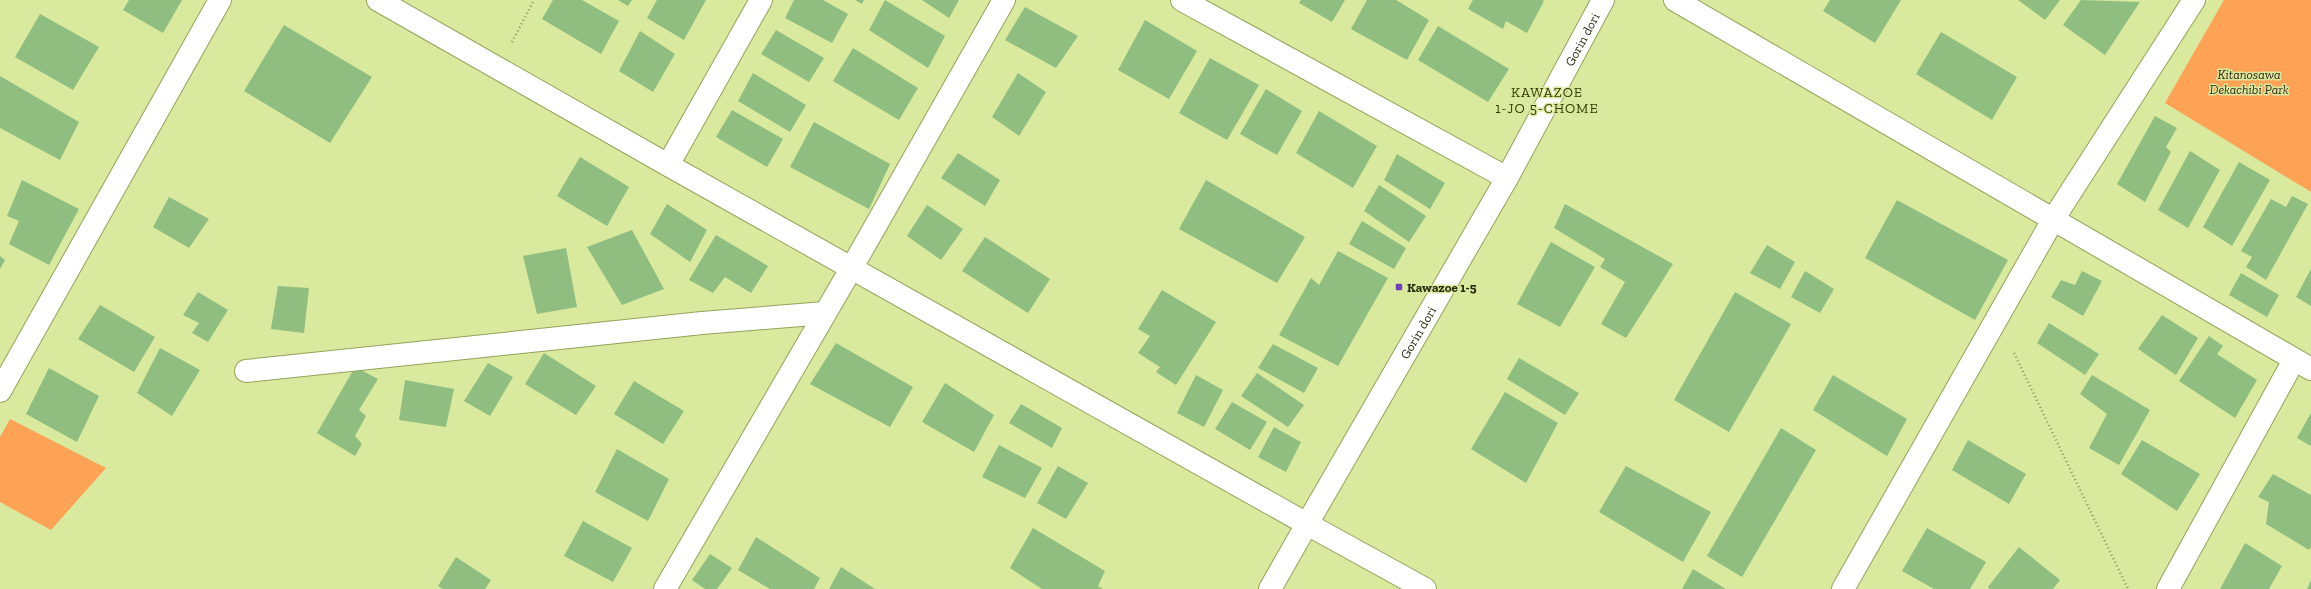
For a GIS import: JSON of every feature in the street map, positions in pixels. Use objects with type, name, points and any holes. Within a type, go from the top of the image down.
[{"type":"street","points":[[0,391],[220,0]]},
{"type":"street","points":[[378,0],[497,69],[1425,589]]},
{"type":"street","points":[[668,165],[761,0]]},
{"type":"street","points":[[665,589],[1004,0]]},
{"type":"street","points":[[1182,0],[1507,178]]},
{"type":"street","name":"Gorin dori","points":[[1270,589],[1507,178],[1603,0]]},
{"type":"street","points":[[1675,0],[2054,218],[2303,364],[2168,589]]},
{"type":"street","points":[[1843,589],[2054,218],[2194,0]]},
{"type":"street","points":[[246,371],[702,323],[825,312]]},
{"type":"path","points":[[497,69],[534,0]]},
{"type":"path","points":[[1997,318],[2128,589]]},
{"type":"green space","name":"Kitanosawa Dekachibi Park","points":[[2224,0],[2311,0],[2311,192],[2165,103]]},
{"type":"green space","points":[[10,419],[106,468],[51,530],[0,502],[0,437]]},
{"type":"building","points":[[129,0],[182,0],[163,33],[123,10]]},
{"type":"building","points":[[553,0],[582,0],[619,21],[601,54],[542,19]]},
{"type":"building","points":[[618,0],[632,0],[628,6]]},
{"type":"building","points":[[657,0],[706,0],[684,40],[647,18]]},
{"type":"building","points":[[794,0],[823,0],[848,14],[832,43],[785,18]]},
{"type":"building","points":[[855,0],[864,0],[862,4]]},
{"type":"building","points":[[885,0],[945,36],[928,68],[869,30]]},
{"type":"building","points":[[922,0],[959,0],[949,18]]},
{"type":"building","points":[[1301,0],[1345,0],[1332,22],[1299,3]]},
{"type":"building","points":[[1367,0],[1396,0],[1429,20],[1407,60],[1351,29]]},
{"type":"building","points":[[1473,0],[1544,1],[1527,33],[1506,21],[1503,29],[1468,9]]},
{"type":"building","points":[[1830,0],[1901,0],[1875,43],[1823,11]]},
{"type":"building","points":[[2018,0],[2060,0],[2045,20]]},
{"type":"building","points":[[2081,0],[2140,2],[2105,55],[2063,25]]},
{"type":"building","points":[[1025,7],[1078,36],[1056,68],[1005,40]]},
{"type":"building","points":[[40,14],[99,47],[73,90],[15,57]]},
{"type":"building","points":[[1145,20],[1197,51],[1169,99],[1118,70]]},
{"type":"building","points":[[284,25],[372,77],[330,143],[244,91]]},
{"type":"building","points":[[1438,26],[1509,69],[1488,102],[1418,60]]},
{"type":"building","points":[[776,30],[824,58],[809,82],[761,54]]},
{"type":"building","points":[[640,31],[675,54],[653,92],[619,71]]},
{"type":"building","points":[[1941,32],[2017,77],[1992,120],[1916,74]]},
{"type":"building","points":[[853,48],[918,88],[899,120],[833,81]]},
{"type":"building","points":[[1210,58],[1259,85],[1227,140],[1179,113]]},
{"type":"building","points":[[753,73],[806,105],[790,132],[738,101]]},
{"type":"building","points":[[1018,73],[1046,92],[1019,136],[992,117]]},
{"type":"building","points":[[0,76],[79,122],[60,160],[0,128]]},
{"type":"building","points":[[1266,89],[1302,111],[1277,155],[1240,134]]},
{"type":"building","points":[[732,110],[783,139],[767,167],[716,137]]},
{"type":"building","points":[[1319,111],[1377,146],[1353,188],[1296,153]]},
{"type":"building","points":[[2155,116],[2177,128],[2166,147],[2171,152],[2145,202],[2117,184]]},
{"type":"building","points":[[814,122],[890,164],[869,209],[790,167]]},
{"type":"building","points":[[2190,151],[2220,170],[2188,228],[2158,210]]},
{"type":"building","points":[[958,153],[1000,180],[985,206],[941,178]]},
{"type":"building","points":[[1397,154],[1445,183],[1430,209],[1384,180]]},
{"type":"building","points":[[580,157],[629,187],[607,226],[557,196]]},
{"type":"building","points":[[2239,162],[2270,180],[2232,246],[2203,227]]},
{"type":"building","points":[[22,180],[79,209],[49,265],[9,244],[19,221],[7,216]]},
{"type":"building","points":[[1206,180],[1305,237],[1277,283],[1179,229]]},
{"type":"building","points":[[1379,185],[1426,216],[1409,242],[1364,211]]},
{"type":"building","points":[[2292,196],[2308,204],[2266,280],[2246,267],[2252,257],[2241,251],[2271,199],[2286,207]]},
{"type":"building","points":[[169,197],[209,219],[189,248],[153,227]]},
{"type":"building","points":[[1897,200],[2008,260],[1975,320],[1865,258]]},
{"type":"building","points":[[667,204],[707,230],[690,262],[650,234]]},
{"type":"building","points":[[1565,204],[1673,264],[1626,338],[1601,324],[1625,282],[1600,267],[1605,259],[1554,228]]},
{"type":"building","points":[[927,205],[963,229],[941,260],[907,236]]},
{"type":"building","points":[[1362,221],[1406,248],[1394,269],[1349,244]]},
{"type":"building","points":[[632,230],[664,289],[622,305],[587,247]]},
{"type":"building","points":[[716,235],[768,266],[751,293],[725,277],[713,293],[689,280]]},
{"type":"building","points":[[985,237],[1050,279],[1028,313],[962,271]]},
{"type":"building","points":[[1551,242],[1595,267],[1560,327],[1517,304]]},
{"type":"building","points":[[1767,245],[1795,262],[1780,289],[1750,273]]},
{"type":"building","points":[[566,248],[577,307],[537,314],[523,256]]},
{"type":"building","points":[[1338,251],[1388,278],[1338,366],[1279,335],[1311,278],[1319,285]]},
{"type":"building","points":[[0,256],[5,260],[0,269]]},
{"type":"building","points":[[2311,269],[2311,306],[2296,297]]},
{"type":"building","points":[[1805,271],[1834,289],[1820,313],[1791,297]]},
{"type":"building","points":[[2082,271],[2102,281],[2083,316],[2051,297],[2061,280],[2075,285]]},
{"type":"building","points":[[2241,273],[2279,295],[2267,317],[2229,295]]},
{"type":"building","points":[[278,286],[309,288],[304,333],[271,329]]},
{"type":"building","points":[[1162,290],[1216,322],[1176,385],[1156,372],[1160,367],[1138,353],[1150,336],[1138,329]]},
{"type":"building","points":[[198,292],[228,310],[208,342],[192,333],[199,323],[183,315]]},
{"type":"building","points":[[1735,292],[1791,324],[1729,432],[1674,400]]},
{"type":"building","points":[[100,305],[155,337],[134,372],[78,339]]},
{"type":"building","points":[[2162,315],[2198,338],[2176,375],[2138,349]]},
{"type":"building","points":[[2049,323],[2099,354],[2085,375],[2037,343]]},
{"type":"building","points":[[2209,336],[2223,346],[2217,354],[2257,380],[2235,418],[2179,381]]},
{"type":"building","points":[[836,343],[913,387],[890,427],[810,384]]},
{"type":"building","points":[[1273,344],[1318,368],[1304,393],[1258,368]]},
{"type":"building","points":[[160,348],[200,370],[172,416],[137,393]]},
{"type":"building","points":[[544,353],[596,386],[576,415],[525,384]]},
{"type":"building","points":[[1519,358],[1579,393],[1565,415],[1507,379]]},
{"type":"building","points":[[488,363],[513,377],[490,416],[464,401]]},
{"type":"building","points":[[355,367],[378,379],[359,410],[366,416],[355,436],[362,444],[355,456],[317,433]]},
{"type":"building","points":[[49,368],[99,396],[77,442],[26,414]]},
{"type":"building","points":[[1257,373],[1304,405],[1288,427],[1241,396]]},
{"type":"building","points":[[1196,375],[1223,390],[1204,427],[1177,413]]},
{"type":"building","points":[[1833,375],[1907,419],[1887,456],[1813,410]]},
{"type":"building","points":[[2092,375],[2150,410],[2119,465],[2089,448],[2107,414],[2080,394]]},
{"type":"building","points":[[405,380],[454,389],[446,427],[399,420]]},
{"type":"building","points":[[634,381],[684,411],[663,444],[614,414]]},
{"type":"building","points":[[945,383],[994,415],[974,452],[922,422]]},
{"type":"building","points":[[1505,392],[1558,423],[1526,483],[1471,449]]},
{"type":"building","points":[[1232,402],[1267,422],[1250,450],[1215,429]]},
{"type":"building","points":[[1021,404],[1062,428],[1052,448],[1009,423]]},
{"type":"building","points":[[2311,413],[2311,446],[2297,438]]},
{"type":"building","points":[[1274,427],[1301,442],[1286,472],[1258,457]]},
{"type":"building","points":[[1781,428],[1816,450],[1742,577],[1707,556]]},
{"type":"building","points":[[1968,440],[2026,474],[2009,504],[1952,470]]},
{"type":"building","points":[[2142,440],[2200,474],[2177,511],[2121,474]]},
{"type":"building","points":[[999,445],[1042,468],[1025,498],[982,477]]},
{"type":"building","points":[[617,449],[669,479],[648,521],[595,492]]},
{"type":"building","points":[[1058,466],[1088,483],[1066,519],[1037,503]]},
{"type":"building","points":[[1626,466],[1711,512],[1683,562],[1599,512]]},
{"type":"building","points":[[2273,474],[2311,495],[2311,547],[2309,550],[2266,524],[2269,502],[2258,497]]},
{"type":"building","points":[[583,521],[632,548],[613,582],[564,556]]},
{"type":"building","points":[[1033,528],[1105,571],[1098,586],[1103,589],[1042,589],[1010,568]]},
{"type":"building","points":[[1927,528],[1986,562],[1970,589],[1934,589],[1902,571]]},
{"type":"building","points":[[756,537],[820,578],[814,589],[770,589],[738,570]]},
{"type":"building","points":[[2245,543],[2282,566],[2269,589],[2220,589]]},
{"type":"building","points":[[2019,547],[2060,580],[2053,589],[1990,589],[1988,587]]},
{"type":"building","points":[[710,554],[732,568],[717,589],[705,589],[692,580]]},
{"type":"building","points":[[456,557],[491,580],[485,589],[443,589],[438,586]]},
{"type":"building","points":[[841,567],[875,589],[829,589]]},
{"type":"building","points":[[1693,569],[1726,589],[1682,589]]},
{"type":"building","points":[[2311,580],[2311,589],[2307,589]]},
{"type":"place","name":"Kawazoe 1-5","points":[[1399,287]]},
{"type":"district","name":"KAWAZOE 1-JO 5-CHOME","points":[[1547,100]]}]
